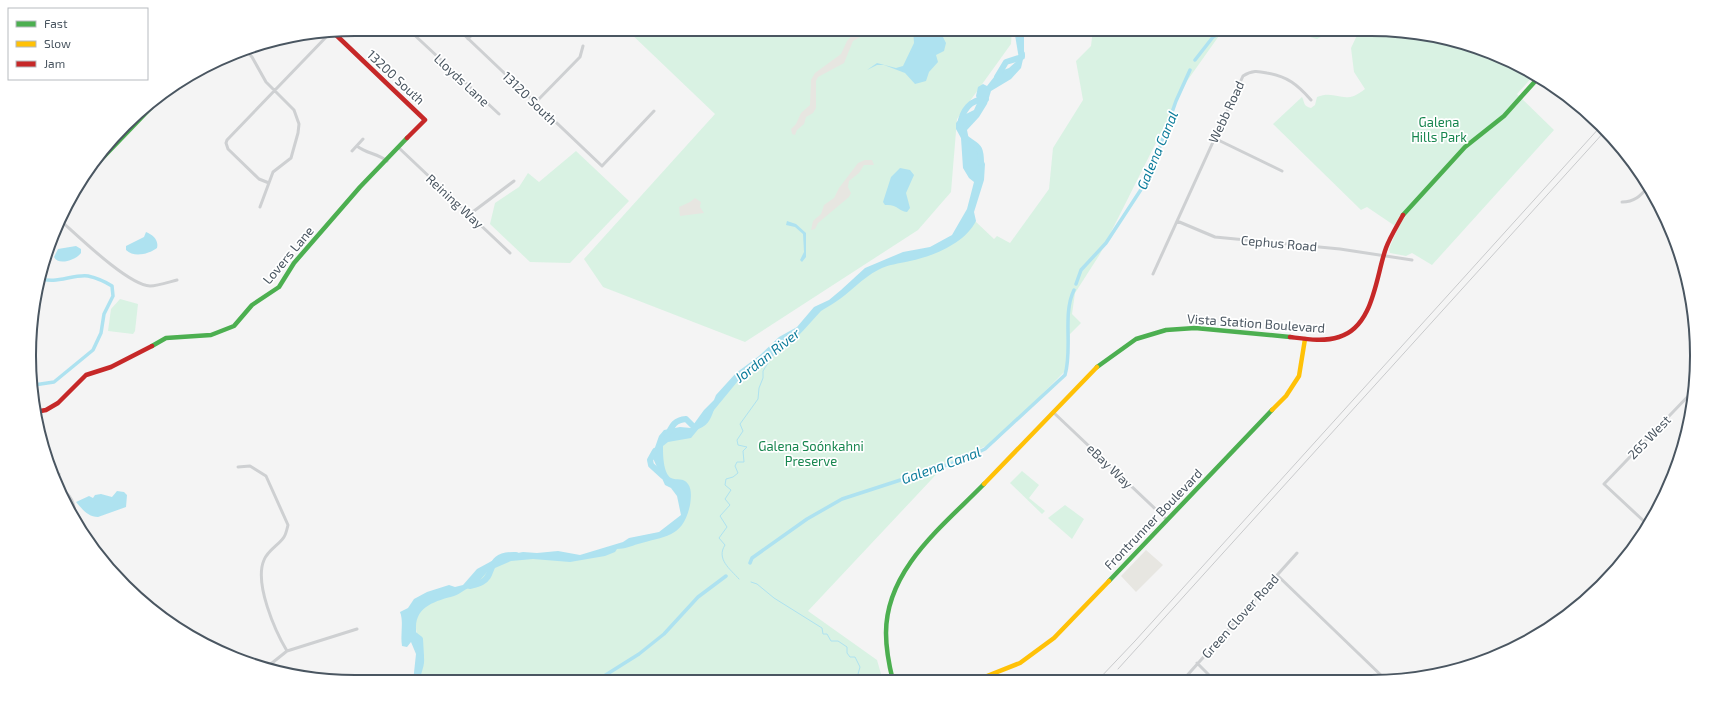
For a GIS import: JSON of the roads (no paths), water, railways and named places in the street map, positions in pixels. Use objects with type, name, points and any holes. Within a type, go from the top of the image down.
[{"type":"street","name":"Lloyds Lane","points":[[415,36],[499,114]]},
{"type":"street","name":"13200 South","points":[[338,37],[426,120]]},
{"type":"street","points":[[269,183],[259,179],[228,149],[226,143],[228,138],[325,38]]},
{"type":"street","name":"13120 South","points":[[468,38],[602,166],[654,111]]},
{"type":"street","points":[[536,103],[580,57],[583,46]]},
{"type":"street","points":[[250,54],[262,76],[294,110],[299,128],[291,158],[276,170],[269,183],[260,207]]},
{"type":"street","name":"Webb Road","points":[[1153,274],[1214,138],[1244,76],[1249,72],[1255,71],[1283,76],[1296,84],[1311,100]]},
{"type":"street","name":"Vista Station Boulevard","points":[[892,675],[885,642],[885,618],[888,604],[898,578],[910,561],[1109,356],[1136,339],[1156,332],[1196,328],[1305,339],[1329,339],[1351,330],[1357,325],[1367,311],[1372,299],[1384,255],[1395,227],[1403,215],[1465,147],[1504,116],[1535,82]]},
{"type":"street","name":"Lovers Lane","points":[[41,411],[46,410],[58,403],[86,375],[111,367],[166,338],[178,336],[206,336],[232,328],[252,305],[279,287],[294,263],[360,187],[426,120]]},
{"type":"street","points":[[1214,138],[1256,157],[1282,171]]},
{"type":"street","points":[[352,151],[363,139]]},
{"type":"street","points":[[357,146],[368,153],[387,160]]},
{"type":"street","name":"Reining Way","points":[[399,148],[510,253]]},
{"type":"street","points":[[470,214],[514,181]]},
{"type":"street","points":[[1622,202],[1631,202],[1638,198],[1644,191]]},
{"type":"street","name":"Cephus Road","points":[[1177,221],[1215,237],[1340,249],[1412,260]]},
{"type":"street","points":[[64,224],[105,259],[134,281],[151,286],[177,280]]},
{"type":"street","name":"Frontrunner Boulevard","points":[[990,675],[1020,663],[1044,648],[1286,396],[1299,376],[1305,339]]},
{"type":"street","name":"265 West","points":[[1643,521],[1604,484],[1687,397]]},
{"type":"street","name":"eBay Way","points":[[1053,412],[1166,520]]},
{"type":"street","points":[[238,467],[250,466],[266,476],[288,525],[285,537],[272,548],[263,560],[261,583],[277,635],[287,651]]},
{"type":"street","points":[[66,492],[72,498],[74,507]]},
{"type":"street","name":"Green Clover Road","points":[[1187,675],[1297,552]]},
{"type":"street","points":[[1277,575],[1380,675]]},
{"type":"street","points":[[272,664],[287,651],[357,629]]},
{"type":"street","points":[[1198,663],[1209,675]]},
{"type":"water","points":[[914,36],[942,36],[946,43],[944,51],[936,55],[938,62],[929,72],[926,81],[915,84],[905,73],[884,65],[877,65],[867,70],[877,63],[896,68],[903,66],[914,43]]},
{"type":"water","points":[[1015,36],[1024,36],[1024,55],[1021,68],[1011,79],[991,91],[987,104],[979,117],[967,130],[969,140],[978,148],[985,164],[984,180],[974,212],[976,221],[971,229],[957,242],[939,252],[919,259],[886,266],[867,277],[840,299],[821,311],[797,337],[777,354],[769,358],[767,356],[742,376],[691,438],[668,442],[663,446],[664,463],[668,476],[673,479],[686,482],[691,491],[690,505],[687,516],[678,530],[664,537],[617,549],[615,552],[605,556],[570,562],[533,559],[511,561],[488,571],[474,587],[468,588],[457,595],[440,600],[428,606],[419,615],[416,631],[417,638],[424,655],[424,664],[421,675],[414,675],[416,654],[411,642],[407,647],[402,646],[402,620],[400,612],[408,608],[414,599],[427,592],[449,585],[455,587],[463,585],[477,569],[501,556],[523,552],[537,553],[558,551],[580,555],[623,542],[629,538],[659,532],[681,515],[677,496],[671,488],[665,485],[652,456],[659,436],[664,430],[680,427],[691,428],[704,410],[714,400],[716,395],[736,373],[759,356],[779,337],[797,327],[814,307],[829,300],[865,268],[903,252],[930,247],[952,235],[967,209],[974,182],[969,178],[963,168],[961,138],[956,129],[956,123],[962,116],[974,110],[978,101],[976,96],[978,87],[983,84],[987,86],[998,72],[1009,68],[1019,59]]},
{"type":"water","points":[[900,168],[910,170],[914,175],[906,193],[910,208],[907,212],[893,206],[885,205],[883,202],[891,177]]},
{"type":"water","points":[[787,221],[796,224],[806,233],[806,257],[802,262],[800,260],[804,252],[803,234],[795,227],[786,225]]},
{"type":"water","points":[[146,232],[155,238],[157,248],[142,254],[133,254],[126,250],[126,246],[144,237]]},
{"type":"water","points":[[76,246],[81,249],[81,253],[79,256],[71,260],[63,262],[56,260],[54,257],[58,249]]},
{"type":"water","points":[[117,491],[124,492],[127,495],[126,507],[98,517],[88,514],[76,502],[89,496],[93,498],[95,495],[101,494],[112,497]]},
{"type":"waterway","name":"Galena Canal","points":[[1195,60],[1215,36]]},
{"type":"waterway","name":"Jordan River","points":[[997,77],[1006,62],[1022,57],[1022,54]]},
{"type":"waterway","name":"Galena Canal","points":[[1076,284],[1081,270],[1106,243],[1151,172],[1176,101],[1190,70]]},
{"type":"waterway","name":"Jordan River","points":[[960,125],[963,115],[968,107],[975,101],[986,99]]},
{"type":"waterway","name":"Jordan River","points":[[964,137],[979,149],[981,163]]},
{"type":"waterway","points":[[38,384],[54,382],[93,350],[101,333],[104,314],[113,296],[112,286],[88,276],[45,280]]},
{"type":"waterway","name":"Galena Canal","points":[[750,563],[752,558],[807,519],[842,499],[959,461],[985,449],[1065,375],[1068,354],[1068,321],[1070,300],[1074,290]]},
{"type":"waterway","points":[[739,579],[728,568],[723,559],[722,555],[725,545],[719,538],[727,527],[720,516],[730,505],[725,499],[731,490],[725,485],[726,479],[733,477],[738,473],[735,466],[737,462],[744,462],[743,451],[747,447],[738,445],[737,440],[743,431],[740,424],[758,399],[759,388],[763,378],[763,371],[773,355]]},
{"type":"waterway","name":"Jordan River","points":[[667,436],[672,426],[676,422],[682,420],[686,419],[694,427],[701,425],[707,418],[711,409]]},
{"type":"waterway","name":"Jordan River","points":[[655,451],[650,460],[651,465],[663,476]]},
{"type":"waterway","name":"Jordan River","points":[[470,586],[486,579],[495,561],[506,556],[516,555]]},
{"type":"waterway","name":"Galena Canal","points":[[606,675],[639,654],[664,634],[698,597],[726,576]]},
{"type":"waterway","points":[[751,582],[757,584],[774,598],[822,628],[823,634],[827,634],[831,641],[838,641],[847,647],[847,653],[850,657],[855,657],[860,667],[858,675]]},
{"type":"waterway","name":"Jordan River","points":[[411,632],[420,639],[421,656]]},
{"type":"railway","points":[[1103,675],[1597,131]]},
{"type":"railway","points":[[1118,669],[1601,135]]},
{"type":"park label","name":"Galena Hills Park","points":[[1439,130]]},
{"type":"park label","name":"Galena Soónkahni Preserve","points":[[811,454]]}]
